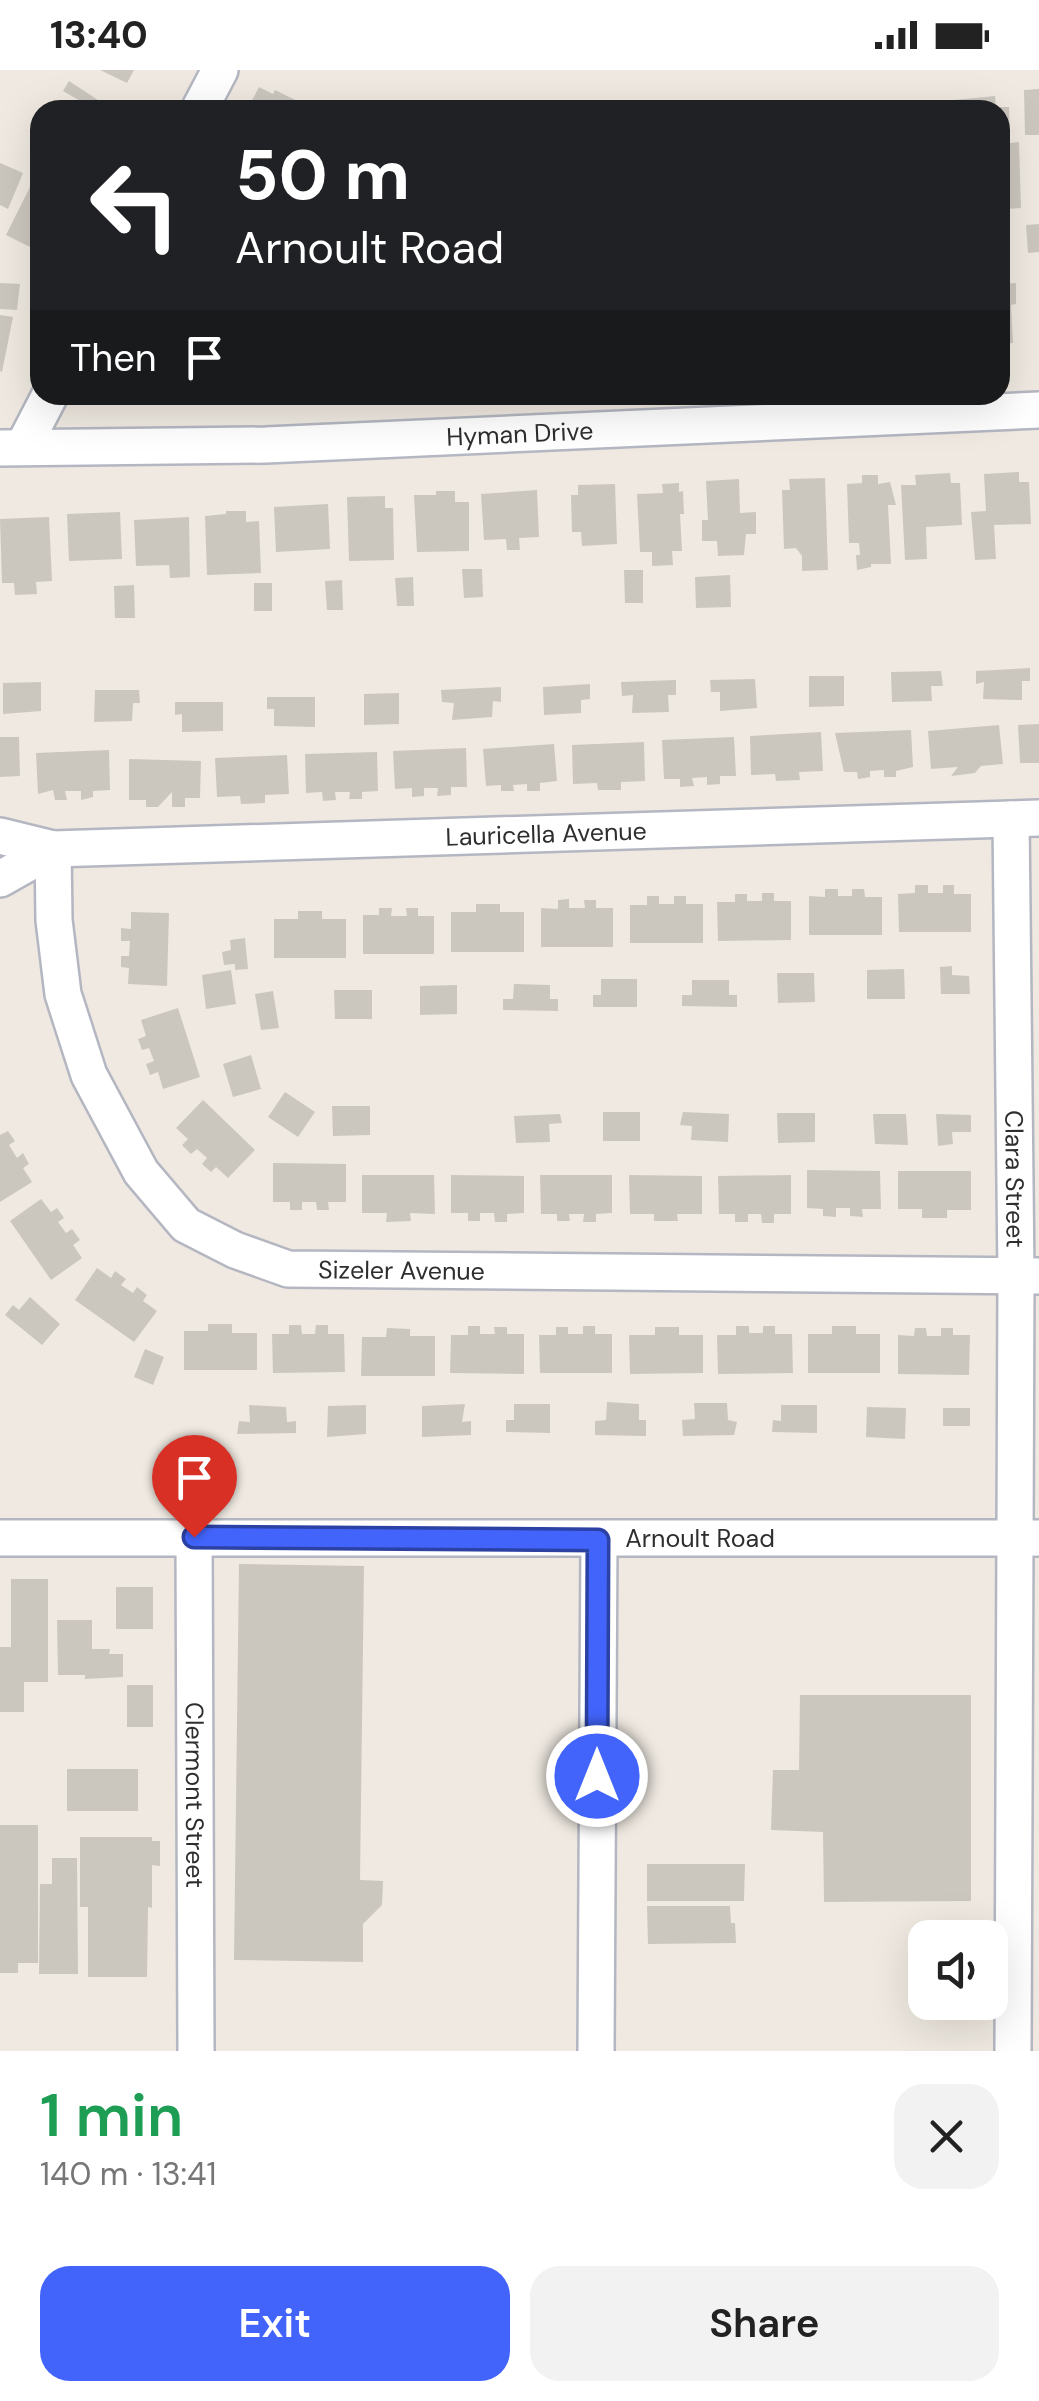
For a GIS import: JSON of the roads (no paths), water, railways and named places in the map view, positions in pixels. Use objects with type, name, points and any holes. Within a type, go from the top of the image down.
[{"type":"street","points":[[204,100],[220,70]]},
{"type":"street","points":[[12,447],[43,405]]},
{"type":"street","name":"Hyman Drive","points":[[12,447],[266,445],[1039,410]]},
{"type":"street","name":"Lauricella Avenue","points":[[0,836],[53,848],[1025,819]]},
{"type":"street","name":"Clara Street","points":[[1014,2051],[1026,1888],[1025,819]]},
{"type":"street","name":"Lauricella Avenue","points":[[0,879],[53,848]]},
{"type":"street","name":"Sizeler Avenue","points":[[53,848],[54,920],[63,994],[88,1075],[140,1172],[186,1225],[235,1250],[288,1269],[1028,1276]]},
{"type":"street","name":"Clermont Street","points":[[194,1537],[196,2051]]},
{"type":"street","name":"Arnoult Road","points":[[0,1538],[1026,1538]]},
{"type":"street","points":[[596,2051],[598,1540]]}]
